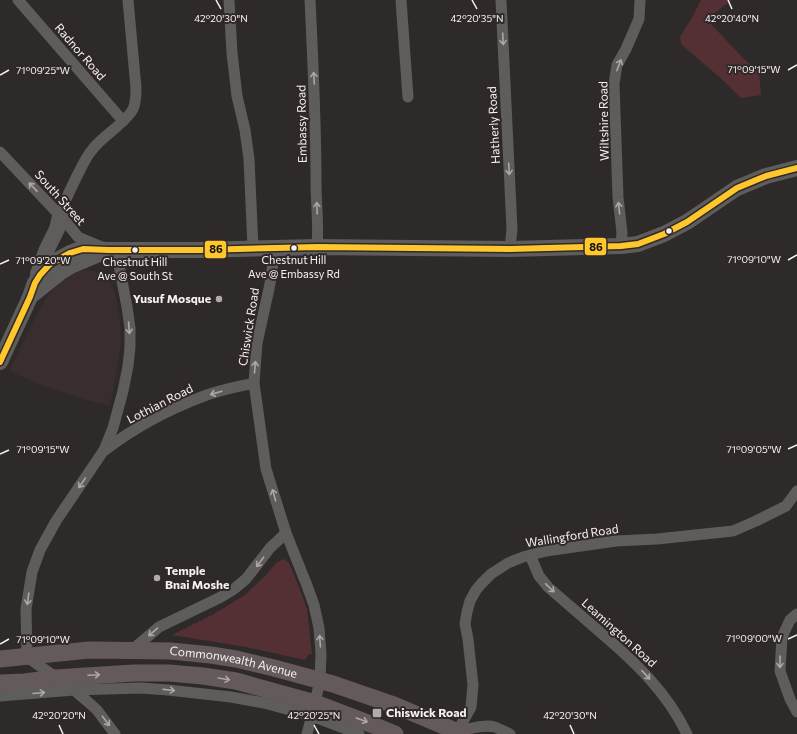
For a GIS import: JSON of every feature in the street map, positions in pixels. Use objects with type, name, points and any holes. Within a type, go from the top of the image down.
[{"type":"main road","points":[[0,362],[33,290],[45,269],[70,253],[83,249],[276,249],[317,247],[510,249],[621,246],[638,244],[664,234],[687,222],[737,188],[766,176],[797,168]]},
{"type":"main road","points":[[33,290],[47,249],[57,229],[60,216]]},
{"type":"main road","name":"Commonwealth Avenue","points":[[0,659],[89,650],[171,651],[211,655],[243,661],[320,680],[394,705],[458,733]]},
{"type":"main road","name":"Commonwealth Avenue","points":[[0,683],[134,673],[169,673],[203,676],[236,681],[314,710],[373,724],[395,734]]},
{"type":"street","name":"Radnor Road","points":[[18,0],[123,121]]},
{"type":"street","points":[[60,216],[62,206],[91,151],[104,137],[129,115],[133,109],[136,88],[128,0]]},
{"type":"street","points":[[229,0],[232,53],[237,96],[245,130],[249,159],[253,248]]},
{"type":"street","name":"Embassy Road","points":[[310,0],[315,99],[317,247]]},
{"type":"street","points":[[401,0],[408,97]]},
{"type":"street","name":"Hatherly Road","points":[[501,0],[512,229],[510,249]]},
{"type":"street","name":"Wiltshire Road","points":[[621,246],[622,233],[618,197],[614,84],[617,65],[626,50],[639,19],[640,0]]},
{"type":"street","name":"South Street","points":[[0,152],[78,237],[109,250]]},
{"type":"street","name":"Chiswick Road","points":[[276,249],[257,343],[254,383],[266,468],[286,533],[314,605],[319,628],[321,654],[320,680],[307,734]]},
{"type":"street","points":[[109,250],[119,265],[130,328],[128,366],[123,391],[113,428],[104,450],[56,521],[40,550],[32,572],[26,609],[27,657],[74,690],[97,710],[115,734]]},
{"type":"street","name":"Lothian Road","points":[[104,450],[120,438],[175,408],[204,396],[254,383]]},
{"type":"street","name":"Wallingford Road","points":[[458,733],[471,707],[473,685],[465,624],[467,612],[470,601],[480,584],[491,574],[508,563],[546,551],[616,541],[657,539],[733,531],[786,506],[797,491]]},
{"type":"street","points":[[786,506],[797,506]]},
{"type":"street","points":[[132,650],[158,627],[221,597],[234,589],[246,579],[270,548],[286,533]]},
{"type":"street","name":"Leamington Road","points":[[530,555],[539,576],[548,587],[620,650],[660,690],[676,714],[686,734]]},
{"type":"street","points":[[797,614],[790,620],[782,636],[780,671],[790,699],[797,712]]},
{"type":"street","name":"Commonwealth Avenue","points":[[0,696],[74,690],[141,688],[174,690],[314,710],[359,734]]},
{"type":"street","points":[[458,733],[481,726],[490,726],[510,734]]},
{"type":"shaded area","points":[[701,0],[732,0],[716,12],[708,21],[743,58],[759,72],[761,95],[741,98],[724,81],[681,44],[680,37]]},
{"type":"shaded area","points":[[86,270],[95,271],[105,276],[111,284],[115,293],[120,319],[121,342],[110,406],[41,385],[9,371],[37,314],[50,292],[72,274]]},
{"type":"shaded area","points":[[284,559],[289,563],[307,609],[312,654],[308,655],[305,660],[246,647],[172,635],[212,615],[245,595],[277,562]]},
{"type":"transit line","name":"86","points":[[0,362],[35,283],[40,275],[50,264],[70,253],[83,249],[200,250],[317,247],[510,249],[621,246],[638,244],[664,234],[687,222],[737,188],[766,176],[797,168]]},
{"type":"place","name":"Chestnut Hill Ave @ Embassy Rd","points":[[294,248]]},
{"type":"place","name":"Chestnut Hill Ave @ South St","points":[[135,250]]},
{"type":"place","name":"Yusuf Mosque","points":[[219,299]]},
{"type":"place","name":"Temple Bnai Moshe","points":[[157,578]]},
{"type":"place","name":"Chiswick Road","points":[[377,713]]}]
